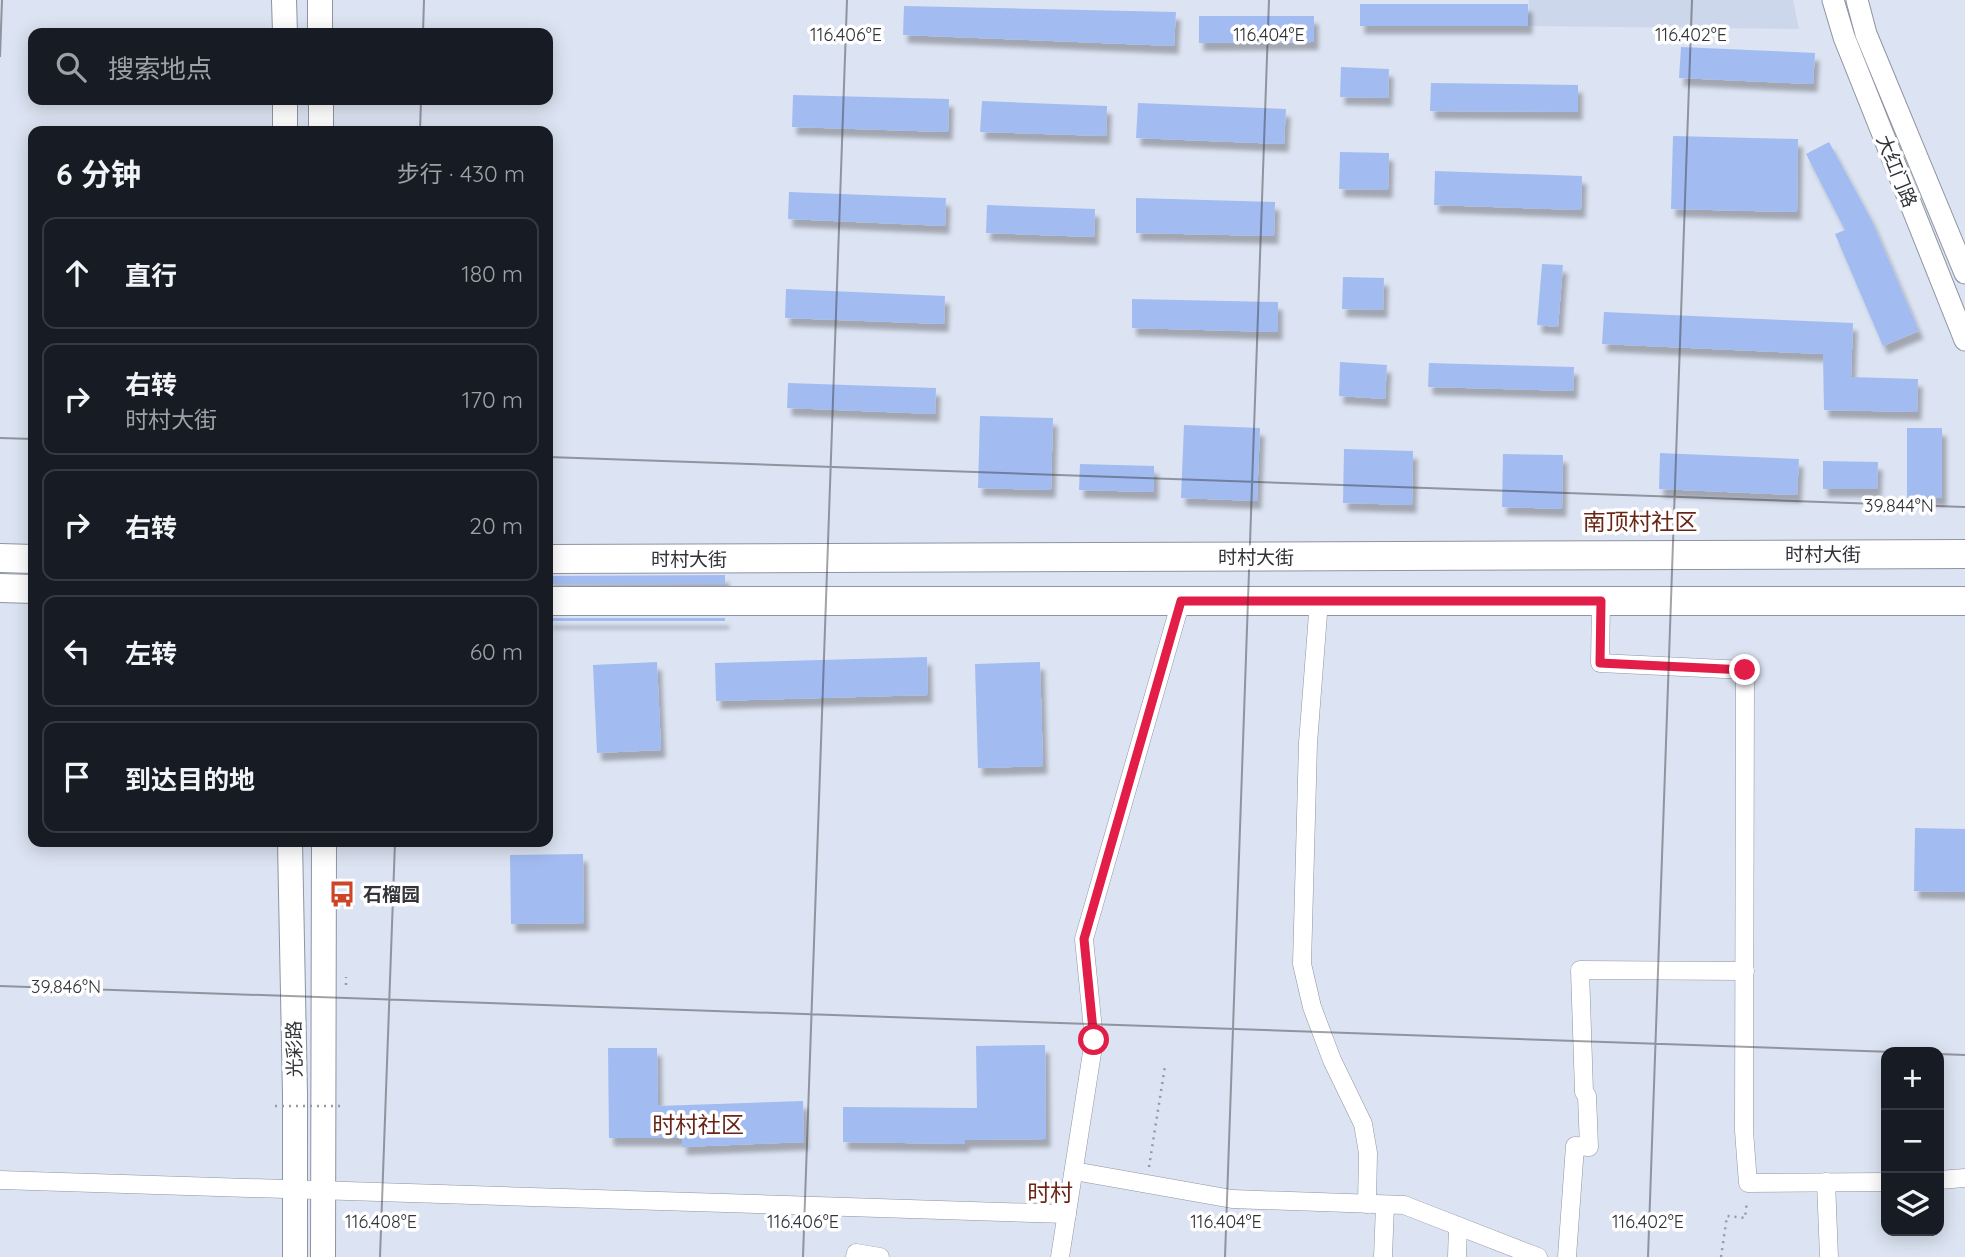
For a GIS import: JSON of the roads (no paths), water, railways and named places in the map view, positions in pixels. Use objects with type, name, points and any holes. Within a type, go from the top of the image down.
[{"type":"main road","points":[[285,0],[285,28]]},
{"type":"main road","points":[[320,0],[320,28]]},
{"type":"main road","points":[[285,105],[285,126]]},
{"type":"main road","points":[[321,105],[321,126]]},
{"type":"main road","name":"时村大街","points":[[553,559],[1965,554]]},
{"type":"main road","points":[[0,558],[28,559]]},
{"type":"main road","points":[[0,588],[28,589]]},
{"type":"main road","points":[[553,601],[1965,601]]},
{"type":"main road","name":"光彩路","points":[[290,847],[295,1257]]},
{"type":"main road","name":"光彩路","points":[[323,1257],[324,847]]},
{"type":"street","name":"大红门路","points":[[1833,0],[1844,37],[1965,340]]},
{"type":"street","name":"大红门路","points":[[1857,0],[1866,34],[1965,273]]},
{"type":"street","points":[[1060,1257],[1094,1040],[1084,939],[1181,601]]},
{"type":"street","points":[[1319,601],[1308,743],[1302,964],[1316,1017],[1363,1124],[1382,1257]]},
{"type":"street","points":[[1601,601],[1600,663],[1745,670],[1744,1131],[1748,1182],[1881,1182]]},
{"type":"street","points":[[1567,1257],[1575,1146],[1589,1147],[1587,1096],[1584,1092],[1580,970],[1745,971]]},
{"type":"street","points":[[1074,1171],[1232,1199],[1404,1205],[1538,1257]]},
{"type":"street","points":[[1944,1180],[1965,1178]]},
{"type":"street","points":[[0,1180],[1067,1214]]},
{"type":"street","points":[[1826,1182],[1829,1257]]},
{"type":"street","points":[[1457,1257],[1458,1226]]},
{"type":"street","points":[[855,1257],[856,1253],[880,1257]]},
{"type":"place","name":"石榴园","points":[[342,894]]},
{"type":"district","name":"南顶村社区","points":[[1640,521]]},
{"type":"district","name":"时村社区","points":[[698,1124]]},
{"type":"district","name":"时村","points":[[1050,1192]]}]
